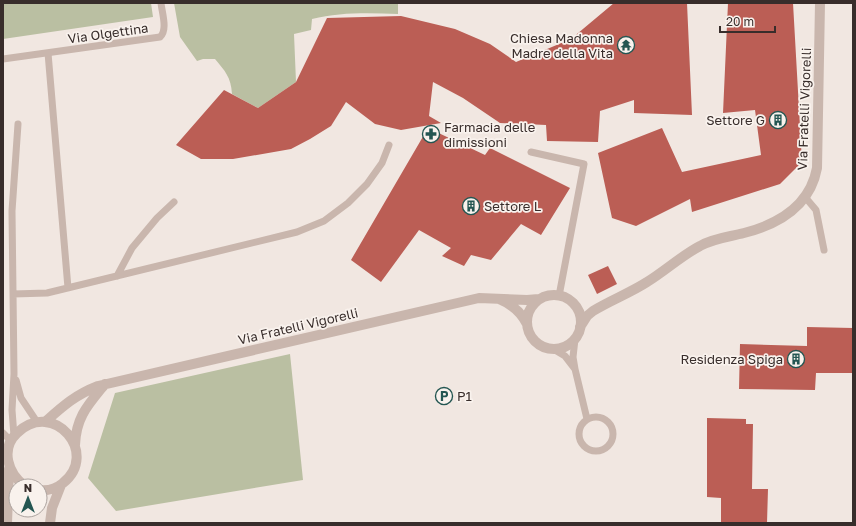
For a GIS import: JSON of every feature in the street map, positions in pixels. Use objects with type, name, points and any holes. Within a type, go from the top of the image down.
[{"type":"street","name":"Via Fratelli Vigorelli","points":[[580,327],[587,316],[603,305],[647,282],[702,245],[762,228],[782,218],[805,197],[813,184],[817,168],[820,3]]},
{"type":"street","points":[[552,295],[559,296],[564,297],[573,303],[580,314],[580,327],[575,340],[566,346],[555,350],[545,348],[536,343],[529,335],[527,318],[531,308],[539,299],[552,295]]},
{"type":"street","name":"Via Fratelli Vigorelli","points":[[13,438],[23,428],[41,422],[73,398],[88,390],[105,384],[479,298],[539,299]]},
{"type":"street","points":[[498,298],[519,311],[527,324]]},
{"type":"street","name":"Via Fratelli Vigorelli","points":[[573,303],[590,306],[603,305]]},
{"type":"street","points":[[48,489],[53,489],[61,485],[73,472],[76,462],[75,432],[80,418],[86,407],[105,384]]},
{"type":"street","points":[[41,422],[55,424],[63,429],[70,436],[75,445]]},
{"type":"street","points":[[7,523],[8,452],[13,438]]},
{"type":"street","points":[[8,464],[16,478]]},
{"type":"street","points":[[50,523],[55,501],[61,485]]},
{"type":"lane","name":"Via Olgettina","points":[[48,53],[160,37],[164,30],[161,3]]},
{"type":"lane","points":[[3,59],[48,53],[68,288]]},
{"type":"lane","points":[[3,433],[13,438],[12,410],[14,374],[12,211],[18,124]]},
{"type":"lane","points":[[13,294],[47,293],[297,232],[324,220],[348,203],[367,184],[382,163],[389,145]]},
{"type":"lane","points":[[530,152],[584,164],[559,296]]},
{"type":"lane","points":[[805,197],[816,210],[824,250]]},
{"type":"lane","points":[[117,276],[132,248],[157,218],[174,202]]},
{"type":"lane","points":[[575,340],[573,358],[587,419]]},
{"type":"lane","points":[[555,350],[565,356],[575,369]]},
{"type":"lane","points":[[14,374],[20,398],[41,422]]},
{"type":"lane","points":[[596,416],[602,417],[610,424],[613,430],[612,441],[604,449],[593,450],[587,448],[580,440],[579,430],[581,425],[587,419],[596,416]]},
{"type":"green space","points":[[3,3],[151,3],[153,17],[3,39]]},
{"type":"green space","points":[[174,3],[398,3],[398,14],[344,14],[312,19],[311,30],[294,34],[296,82],[258,108],[232,94],[229,79],[225,71],[215,59],[203,59],[197,61],[180,37]]},
{"type":"green space","points":[[290,354],[303,480],[116,511],[88,478],[115,393]]},
{"type":"building","points":[[614,3],[687,3],[692,115],[634,113],[634,100],[600,111],[598,142],[547,141],[546,125],[500,123],[463,98],[433,82],[429,116],[441,123],[401,130],[375,124],[346,102],[331,126],[291,149],[233,159],[201,159],[176,145],[224,90],[258,108],[296,82],[327,18],[401,16],[455,29],[490,44],[516,62],[571,39]]},
{"type":"building","name":"Settore G","points":[[728,3],[793,3],[802,162],[780,184],[692,212],[690,199],[636,226],[612,218],[598,153],[662,128],[682,172],[761,155],[755,110],[723,113]]},
{"type":"building","name":"Settore L","points":[[428,128],[485,155],[490,148],[570,188],[541,235],[521,224],[491,260],[471,255],[464,266],[442,256],[451,248],[419,230],[381,282],[351,260]]},
{"type":"building","points":[[608,266],[617,284],[597,294],[588,275]]},
{"type":"building","name":"Residenza Spiga","points":[[807,327],[853,328],[853,373],[816,373],[815,390],[739,389],[740,344],[807,346]]},
{"type":"building","points":[[707,418],[746,419],[746,424],[753,424],[752,489],[768,489],[767,523],[721,523],[721,498],[707,497]]},
{"type":"place","name":"Chiesa Madonna Madre della Vita","points":[[626,45]]},
{"type":"place","name":"Settore G","points":[[778,120]]},
{"type":"place","name":"Farmacia delle dimissioni","points":[[431,134]]},
{"type":"place","name":"Settore L","points":[[471,206]]},
{"type":"place","name":"Residenza Spiga","points":[[796,359]]},
{"type":"place","name":"P1","points":[[444,396]]}]
